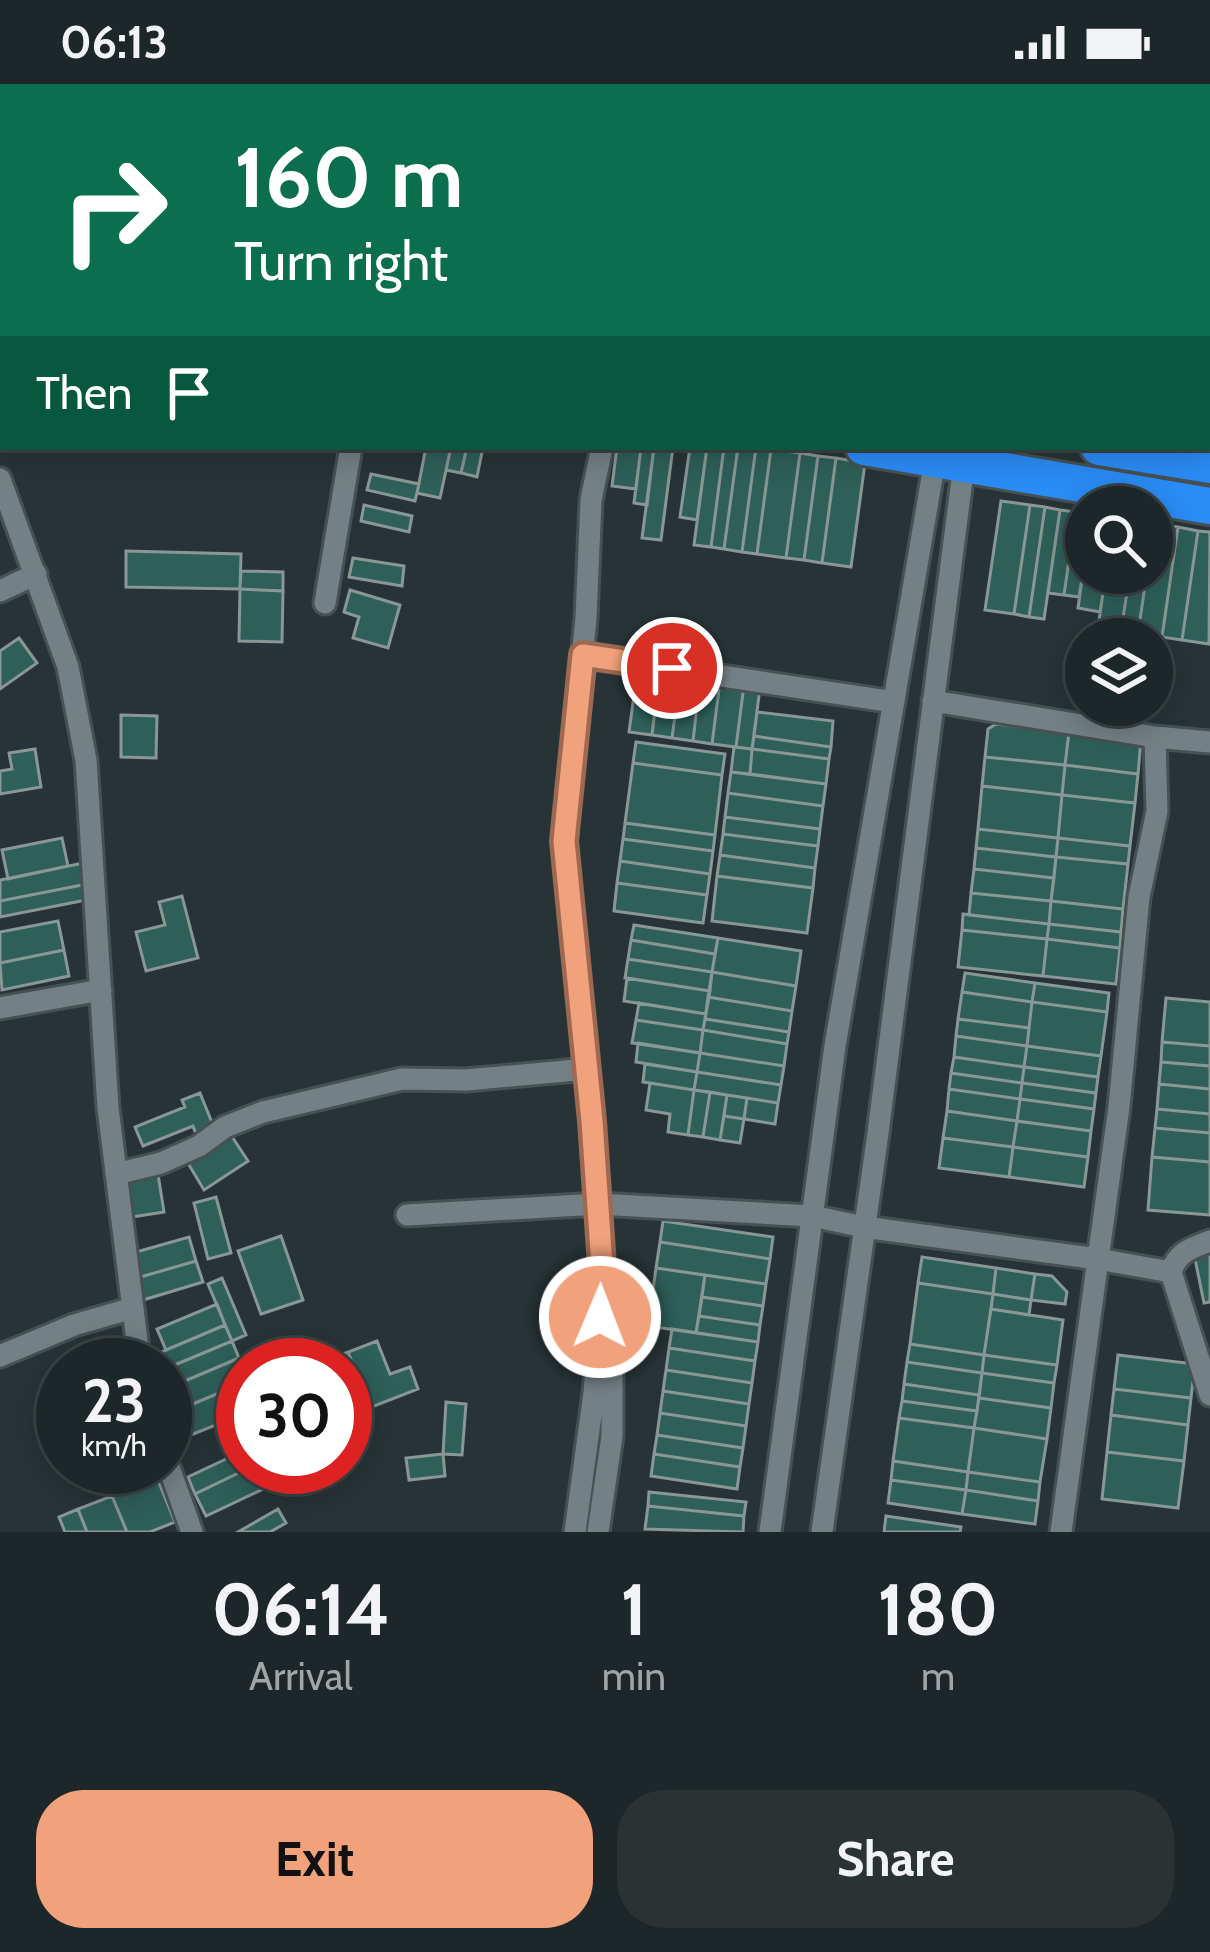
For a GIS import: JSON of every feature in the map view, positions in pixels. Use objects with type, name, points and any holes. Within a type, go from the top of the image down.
[{"type":"highway","points":[[881,450],[1210,506]]},
{"type":"highway","points":[[1118,450],[1210,465]]},
{"type":"street","points":[[325,603],[350,450]]},
{"type":"street","points":[[598,1532],[612,1436],[605,1204],[564,841],[583,655],[591,500],[601,450]]},
{"type":"street","points":[[822,1532],[933,701],[950,462]]},
{"type":"street","points":[[770,1532],[836,1046],[894,702],[950,462]]},
{"type":"street","points":[[0,479],[68,667],[86,760],[108,1108],[137,1338]]},
{"type":"street","points":[[0,591],[36,574]]},
{"type":"street","points":[[583,655],[894,702]]},
{"type":"street","points":[[933,701],[1210,742]]},
{"type":"street","points":[[1061,1532],[1120,1107],[1139,897],[1157,811],[1156,736]]},
{"type":"street","points":[[0,1008],[101,990]]},
{"type":"street","points":[[116,1174],[161,1163],[263,1112],[402,1079],[466,1080],[587,1069]]},
{"type":"street","points":[[575,1532],[594,1393],[605,1204]]},
{"type":"street","points":[[407,1215],[605,1204],[812,1216],[1171,1272]]},
{"type":"street","points":[[1210,1241],[1174,1260],[1171,1272],[1210,1395]]},
{"type":"street","points":[[0,1356],[74,1325],[133,1308]]},
{"type":"street","points":[[178,1494],[190,1531]]},
{"type":"building","points":[[425,450],[450,450],[440,498],[417,493]]},
{"type":"building","points":[[450,450],[466,450],[461,473],[446,470]]},
{"type":"building","points":[[466,450],[482,450],[477,477],[461,473]]},
{"type":"building","points":[[617,450],[641,450],[636,489],[612,486]]},
{"type":"building","points":[[641,450],[654,450],[647,505],[634,503]]},
{"type":"building","points":[[654,450],[673,450],[661,540],[642,538]]},
{"type":"building","points":[[690,450],[707,450],[697,520],[680,517]]},
{"type":"building","points":[[707,450],[724,450],[711,547],[694,545]]},
{"type":"building","points":[[724,450],[738,450],[724,549],[711,547]]},
{"type":"building","points":[[738,450],[756,450],[742,552],[724,549]]},
{"type":"building","points":[[756,450],[771,450],[757,554],[742,552]]},
{"type":"building","points":[[771,450],[800,453],[786,558],[757,554]]},
{"type":"building","points":[[800,453],[818,456],[804,560],[786,558]]},
{"type":"building","points":[[818,456],[836,458],[822,563],[804,560]]},
{"type":"building","points":[[836,458],[865,463],[851,567],[822,563]]},
{"type":"building","points":[[371,474],[419,484],[415,501],[367,490]]},
{"type":"building","points":[[1001,501],[1030,505],[1014,614],[985,610]]},
{"type":"building","points":[[364,505],[412,516],[409,532],[361,521]]},
{"type":"building","points":[[1030,505],[1045,507],[1029,617],[1014,614]]},
{"type":"building","points":[[1045,507],[1060,510],[1044,619],[1029,617]]},
{"type":"building","points":[[1060,510],[1065,511],[1064,595],[1048,593]]},
{"type":"building","points":[[1178,527],[1198,531],[1182,640],[1173,639],[1173,618],[1165,618],[1168,594],[1173,594]]},
{"type":"building","points":[[1198,531],[1210,532],[1209,644],[1182,640]]},
{"type":"building","points":[[126,551],[241,554],[240,589],[126,587]]},
{"type":"building","points":[[353,558],[404,566],[402,586],[349,577]]},
{"type":"building","points":[[241,571],[283,572],[283,591],[240,589]]},
{"type":"building","points":[[240,589],[283,591],[282,642],[239,641]]},
{"type":"building","points":[[350,590],[400,605],[388,648],[353,638],[359,617],[344,612]]},
{"type":"building","points":[[1080,594],[1103,594],[1100,612],[1078,608]]},
{"type":"building","points":[[1103,594],[1127,594],[1123,618],[1099,618]]},
{"type":"building","points":[[1127,594],[1144,594],[1140,618],[1123,618]]},
{"type":"building","points":[[1144,594],[1168,594],[1165,618],[1140,618]]},
{"type":"building","points":[[19,638],[37,663],[0,689],[0,651]]},
{"type":"building","points":[[659,674],[680,677],[672,738],[652,735]]},
{"type":"building","points":[[647,677],[659,679],[652,735],[629,732],[635,688]]},
{"type":"building","points":[[680,677],[700,680],[693,741],[672,738]]},
{"type":"building","points":[[700,680],[720,682],[712,744],[693,741]]},
{"type":"building","points":[[720,682],[744,685],[736,747],[712,744]]},
{"type":"building","points":[[744,685],[760,688],[752,749],[736,747]]},
{"type":"building","points":[[757,712],[833,721],[831,747],[754,736]]},
{"type":"building","points":[[121,715],[157,716],[156,758],[121,757]]},
{"type":"building","points":[[996,724],[1069,732],[1065,765],[985,757],[988,729]]},
{"type":"building","points":[[1069,732],[1141,740],[1138,774],[1065,765]]},
{"type":"building","points":[[754,736],[831,747],[829,759],[752,749]]},
{"type":"building","points":[[636,742],[725,754],[722,775],[633,763]]},
{"type":"building","points":[[734,747],[752,749],[750,774],[731,772]]},
{"type":"building","points":[[35,749],[41,787],[0,794],[0,771],[12,769],[9,753]]},
{"type":"building","points":[[752,749],[829,759],[826,784],[750,774]]},
{"type":"building","points":[[985,757],[1065,765],[1062,795],[982,786]]},
{"type":"building","points":[[633,763],[722,775],[715,835],[625,823]]},
{"type":"building","points":[[1065,765],[1138,774],[1135,803],[1062,795]]},
{"type":"building","points":[[731,772],[826,784],[823,806],[728,793]]},
{"type":"building","points":[[982,786],[1062,795],[1058,838],[978,829]]},
{"type":"building","points":[[728,793],[823,806],[820,829],[725,817]]},
{"type":"building","points":[[1062,795],[1135,803],[1130,846],[1058,838]]},
{"type":"building","points":[[725,817],[820,829],[818,846],[723,834]]},
{"type":"building","points":[[625,823],[715,835],[713,851],[623,839]]},
{"type":"building","points":[[978,829],[1058,838],[1056,857],[976,848]]},
{"type":"building","points":[[723,834],[818,846],[815,868],[720,855]]},
{"type":"building","points":[[62,838],[68,866],[8,879],[2,850]]},
{"type":"building","points":[[1058,838],[1130,846],[1128,864],[1056,857]]},
{"type":"building","points":[[623,839],[713,851],[710,874],[620,861]]},
{"type":"building","points":[[976,848],[1056,857],[1054,878],[974,869]]},
{"type":"building","points":[[720,855],[815,868],[813,888],[717,876]]},
{"type":"building","points":[[1056,857],[1128,864],[1123,909],[1051,901]]},
{"type":"building","points":[[620,861],[710,874],[707,895],[617,883]]},
{"type":"building","points":[[83,863],[87,884],[0,901],[0,880]]},
{"type":"building","points":[[974,869],[1054,878],[1051,901],[971,893]]},
{"type":"building","points":[[717,876],[813,888],[807,933],[712,921]]},
{"type":"building","points":[[617,883],[707,895],[703,923],[614,911]]},
{"type":"building","points":[[87,884],[91,899],[0,917],[0,901]]},
{"type":"building","points":[[971,893],[1051,901],[1049,924],[969,915]]},
{"type":"building","points":[[182,896],[198,958],[146,971],[136,932],[165,925],[159,902]]},
{"type":"building","points":[[1051,901],[1123,909],[1121,932],[1049,924]]},
{"type":"building","points":[[963,914],[1049,924],[1047,939],[962,930]]},
{"type":"building","points":[[58,921],[64,950],[0,963],[0,932]]},
{"type":"building","points":[[1049,924],[1121,932],[1120,948],[1047,939]]},
{"type":"building","points":[[634,925],[718,938],[715,954],[631,940]]},
{"type":"building","points":[[962,930],[1047,939],[1043,976],[958,967]]},
{"type":"building","points":[[718,938],[801,951],[796,986],[712,972]]},
{"type":"building","points":[[1047,939],[1120,948],[1116,984],[1043,976]]},
{"type":"building","points":[[631,940],[715,954],[712,972],[628,959]]},
{"type":"building","points":[[64,950],[69,976],[2,990],[0,963]]},
{"type":"building","points":[[628,959],[712,972],[710,991],[625,978]]},
{"type":"building","points":[[712,972],[796,986],[792,1011],[708,997]]},
{"type":"building","points":[[965,973],[1035,983],[1032,1002],[962,992]]},
{"type":"building","points":[[627,978],[710,991],[706,1014],[624,1001]]},
{"type":"building","points":[[1035,983],[1109,993],[1107,1012],[1032,1002]]},
{"type":"building","points":[[962,992],[1032,1002],[1029,1028],[958,1019]]},
{"type":"building","points":[[708,997],[792,1011],[789,1032],[705,1019]]},
{"type":"building","points":[[1166,998],[1210,1002],[1210,1046],[1162,1042]]},
{"type":"building","points":[[1032,1002],[1107,1012],[1101,1056],[1027,1046]]},
{"type":"building","points":[[639,1003],[706,1014],[703,1030],[636,1020]]},
{"type":"building","points":[[705,1019],[789,1032],[787,1044],[703,1030]]},
{"type":"building","points":[[958,1019],[1029,1028],[1027,1046],[956,1036]]},
{"type":"building","points":[[636,1020],[703,1030],[700,1053],[632,1043]]},
{"type":"building","points":[[703,1030],[787,1044],[784,1066],[700,1053]]},
{"type":"building","points":[[956,1036],[1027,1046],[1024,1067],[954,1057]]},
{"type":"building","points":[[1162,1042],[1210,1046],[1210,1066],[1161,1062]]},
{"type":"building","points":[[638,1043],[700,1053],[697,1072],[636,1062]]},
{"type":"building","points":[[1027,1046],[1101,1056],[1098,1077],[1024,1067]]},
{"type":"building","points":[[700,1053],[784,1066],[781,1085],[697,1072]]},
{"type":"building","points":[[954,1057],[1024,1067],[1022,1083],[951,1073]]},
{"type":"building","points":[[1161,1062],[1210,1066],[1210,1089],[1159,1084]]},
{"type":"building","points":[[645,1064],[697,1072],[694,1090],[643,1082]]},
{"type":"building","points":[[1024,1067],[1098,1077],[1096,1093],[1022,1083]]},
{"type":"building","points":[[697,1072],[781,1085],[778,1103],[694,1090]]},
{"type":"building","points":[[951,1073],[1022,1083],[1020,1099],[949,1089]]},
{"type":"building","points":[[650,1083],[694,1090],[688,1135],[668,1132],[670,1114],[646,1110]]},
{"type":"building","points":[[1022,1083],[1096,1093],[1094,1109],[1020,1099]]},
{"type":"building","points":[[1159,1084],[1210,1089],[1210,1114],[1157,1109]]},
{"type":"building","points":[[949,1089],[1020,1099],[1017,1121],[947,1111]]},
{"type":"building","points":[[694,1090],[710,1092],[703,1137],[688,1135]]},
{"type":"building","points":[[710,1092],[727,1095],[720,1140],[703,1137]]},
{"type":"building","points":[[200,1093],[215,1130],[197,1137],[193,1126],[143,1146],[135,1127],[185,1107],[182,1100]]},
{"type":"building","points":[[727,1095],[747,1098],[744,1119],[724,1116]]},
{"type":"building","points":[[747,1098],[778,1103],[775,1124],[744,1119]]},
{"type":"building","points":[[1020,1099],[1094,1109],[1091,1131],[1017,1121]]},
{"type":"building","points":[[1157,1109],[1210,1114],[1210,1133],[1155,1128]]},
{"type":"building","points":[[947,1111],[1017,1121],[1013,1147],[943,1138]]},
{"type":"building","points":[[724,1116],[744,1119],[740,1143],[720,1140]]},
{"type":"building","points":[[1017,1121],[1091,1131],[1088,1157],[1013,1147]]},
{"type":"building","points":[[1155,1128],[1210,1133],[1210,1162],[1152,1157]]},
{"type":"building","points":[[229,1132],[248,1161],[204,1190],[186,1160]]},
{"type":"building","points":[[943,1138],[1013,1147],[1009,1177],[939,1168]]},
{"type":"building","points":[[1013,1147],[1088,1157],[1084,1187],[1009,1177]]},
{"type":"building","points":[[1152,1157],[1210,1162],[1210,1215],[1148,1210]]},
{"type":"building","points":[[158,1174],[164,1212],[132,1217],[126,1179]]},
{"type":"building","points":[[216,1197],[231,1253],[208,1259],[194,1203]]},
{"type":"building","points":[[663,1221],[773,1237],[770,1259],[660,1242]]},
{"type":"building","points":[[281,1236],[303,1300],[261,1314],[238,1251]]},
{"type":"building","points":[[189,1237],[196,1261],[137,1278],[129,1254]]},
{"type":"building","points":[[660,1242],[770,1259],[766,1284],[656,1268]]},
{"type":"building","points":[[1210,1251],[1210,1302],[1204,1303],[1194,1254]]},
{"type":"building","points":[[922,1257],[996,1268],[993,1294],[918,1283]]},
{"type":"building","points":[[196,1261],[203,1282],[143,1300],[137,1278]]},
{"type":"building","points":[[656,1268],[705,1275],[696,1333],[648,1326]]},
{"type":"building","points":[[996,1268],[1035,1274],[1031,1300],[993,1294]]},
{"type":"building","points":[[1035,1274],[1052,1276],[1067,1292],[1065,1304],[1031,1300]]},
{"type":"building","points":[[705,1275],[766,1284],[763,1306],[702,1297]]},
{"type":"building","points":[[222,1278],[246,1335],[231,1338],[208,1284]]},
{"type":"building","points":[[918,1283],[993,1294],[984,1355],[910,1344]]},
{"type":"building","points":[[993,1294],[1031,1300],[1029,1315],[991,1309]]},
{"type":"building","points":[[702,1297],[763,1306],[760,1325],[699,1316]]},
{"type":"building","points":[[217,1304],[225,1325],[192,1339],[161,1338],[157,1329]]},
{"type":"building","points":[[991,1309],[1063,1320],[1057,1365],[984,1355]]},
{"type":"building","points":[[699,1316],[760,1325],[758,1342],[696,1333]]},
{"type":"building","points":[[225,1325],[231,1338],[216,1338],[216,1348],[192,1358],[192,1339]]},
{"type":"building","points":[[672,1329],[758,1342],[755,1361],[669,1348]]},
{"type":"building","points":[[377,1341],[390,1374],[410,1367],[418,1389],[372,1407],[372,1343]]},
{"type":"building","points":[[910,1344],[984,1355],[982,1373],[907,1362]]},
{"type":"building","points":[[216,1348],[216,1368],[192,1378],[192,1358]]},
{"type":"building","points":[[669,1348],[755,1361],[752,1383],[666,1370]]},
{"type":"building","points":[[984,1355],[1057,1365],[1054,1383],[982,1373]]},
{"type":"building","points":[[1118,1355],[1195,1364],[1191,1398],[1114,1389]]},
{"type":"building","points":[[907,1362],[982,1373],[979,1395],[904,1384]]},
{"type":"building","points":[[216,1368],[216,1394],[192,1404],[192,1378]]},
{"type":"building","points":[[666,1370],[752,1383],[749,1404],[663,1391]]},
{"type":"building","points":[[982,1373],[1054,1383],[1051,1408],[979,1398]]},
{"type":"building","points":[[904,1384],[979,1395],[977,1411],[902,1401]]},
{"type":"building","points":[[1114,1389],[1191,1398],[1188,1425],[1111,1415]]},
{"type":"building","points":[[663,1391],[749,1404],[746,1426],[660,1413]]},
{"type":"building","points":[[216,1394],[216,1425],[192,1435],[192,1404]]},
{"type":"building","points":[[979,1398],[1051,1408],[1047,1439],[974,1428]]},
{"type":"building","points":[[902,1401],[977,1411],[974,1428],[899,1418]]},
{"type":"building","points":[[446,1402],[466,1404],[462,1455],[443,1454]]},
{"type":"building","points":[[660,1413],[746,1426],[743,1448],[657,1435]]},
{"type":"building","points":[[1111,1415],[1188,1425],[1184,1461],[1107,1452]]},
{"type":"building","points":[[899,1418],[974,1428],[968,1472],[893,1461]]},
{"type":"building","points":[[974,1428],[1047,1439],[1040,1482],[968,1472]]},
{"type":"building","points":[[657,1435],[743,1448],[740,1467],[654,1454]]},
{"type":"building","points":[[1107,1452],[1184,1461],[1178,1508],[1102,1499]]},
{"type":"building","points":[[443,1454],[445,1476],[409,1480],[406,1458]]},
{"type":"building","points":[[654,1454],[740,1467],[737,1489],[651,1476]]},
{"type":"building","points":[[893,1461],[968,1472],[966,1490],[891,1480]]},
{"type":"building","points":[[216,1464],[216,1484],[195,1494],[192,1475]]},
{"type":"building","points":[[968,1472],[1040,1482],[1038,1501],[966,1490]]},
{"type":"building","points":[[891,1480],[966,1490],[962,1514],[888,1503]]},
{"type":"building","points":[[216,1484],[216,1494],[253,1494],[206,1516],[195,1494]]},
{"type":"building","points":[[966,1490],[1038,1501],[1035,1524],[962,1514]]},
{"type":"building","points":[[649,1492],[746,1502],[744,1516],[648,1506]]},
{"type":"building","points":[[164,1494],[175,1522],[150,1532],[127,1532],[112,1496]]},
{"type":"building","points":[[112,1496],[127,1532],[87,1532],[78,1509]]},
{"type":"building","points":[[648,1506],[744,1516],[743,1532],[645,1529]]},
{"type":"building","points":[[78,1509],[87,1532],[65,1532],[59,1517]]},
{"type":"building","points":[[278,1509],[286,1523],[270,1532],[238,1532]]},
{"type":"building","points":[[886,1516],[961,1527],[960,1532],[884,1532]]},
{"type":"route","points":[[600,1317],[603,1280],[592,1121],[564,841],[583,655],[672,668]]}]
